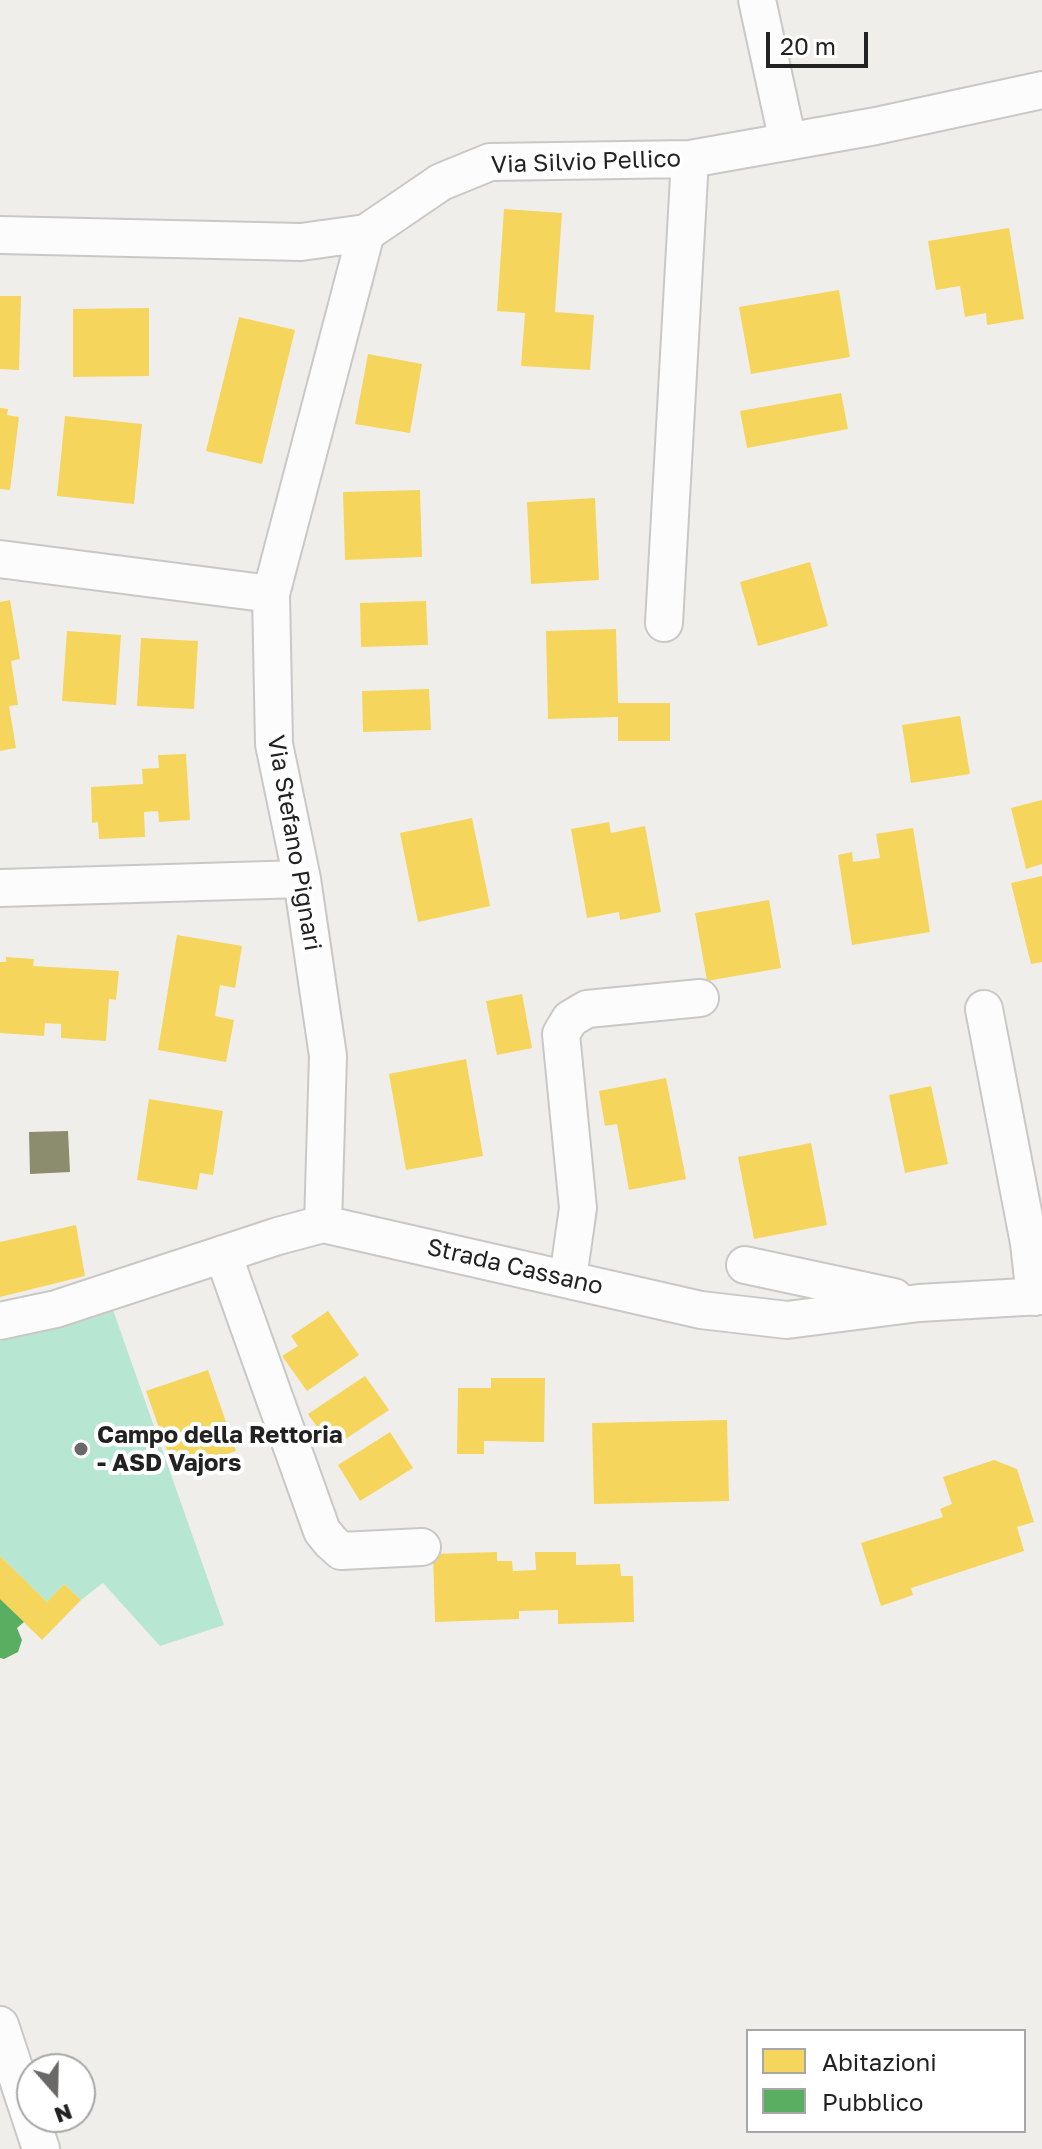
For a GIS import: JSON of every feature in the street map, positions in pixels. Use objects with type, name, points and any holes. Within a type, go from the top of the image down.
[{"type":"street","points":[[757,0],[788,142]]},
{"type":"street","name":"Via Silvio Pellico","points":[[0,235],[301,242],[366,233],[441,182],[490,162],[690,159],[876,126],[1042,90]]},
{"type":"street","points":[[664,623],[690,159]]},
{"type":"street","name":"Via Stefano Pignari","points":[[323,1224],[328,1056],[302,879],[274,744],[271,594],[366,233]]},
{"type":"street","points":[[0,559],[271,594]]},
{"type":"street","points":[[0,888],[302,879]]},
{"type":"street","points":[[568,1278],[578,1208],[561,1034],[570,1019],[587,1009],[700,998]]},
{"type":"street","points":[[984,1009],[1038,1297]]},
{"type":"street","name":"Strada Cassano","points":[[0,1321],[56,1309],[323,1224],[701,1310],[787,1320],[919,1303],[1038,1297]]},
{"type":"street","points":[[223,1254],[322,1531],[341,1551],[422,1547]]},
{"type":"street","points":[[745,1265],[919,1303]]},
{"type":"street","points":[[0,2025],[41,2149]]},
{"type":"green space","name":"Campo della Rettoria - ASD Vajors","points":[[113,1310],[224,1625],[160,1646],[103,1583],[81,1600],[64,1584],[47,1602],[0,1556],[0,1341]]},
{"type":"building: Abitazioni","points":[[504,209],[562,213],[555,312],[594,315],[590,370],[521,366],[525,313],[497,311]]},
{"type":"building: Abitazioni","points":[[1009,228],[1024,319],[987,325],[986,313],[965,317],[960,286],[936,290],[928,241]]},
{"type":"building: Abitazioni","points":[[839,290],[850,357],[751,374],[739,307]]},
{"type":"building: Abitazioni","points":[[0,296],[21,296],[19,370],[0,369]]},
{"type":"building: Abitazioni","points":[[149,308],[149,376],[73,377],[73,309]]},
{"type":"building: Abitazioni","points":[[239,317],[295,330],[262,464],[206,451]]},
{"type":"building: Abitazioni","points":[[368,354],[422,364],[410,433],[355,424]]},
{"type":"building: Abitazioni","points":[[841,393],[848,429],[747,448],[740,411]]},
{"type":"building: Abitazioni","points":[[0,408],[8,409],[7,415],[19,417],[10,490],[0,489]]},
{"type":"building: Abitazioni","points":[[65,416],[142,424],[134,504],[57,496]]},
{"type":"building: Abitazioni","points":[[420,490],[422,557],[345,560],[343,492]]},
{"type":"building: Abitazioni","points":[[595,498],[599,580],[531,584],[527,502]]},
{"type":"building: Abitazioni","points":[[810,562],[828,626],[758,646],[740,582]]},
{"type":"building: Abitazioni","points":[[10,600],[20,659],[11,661],[18,705],[9,706],[16,748],[0,751],[0,602]]},
{"type":"building: Abitazioni","points":[[426,601],[428,645],[361,647],[360,603]]},
{"type":"building: Abitazioni","points":[[616,629],[618,703],[670,703],[670,741],[618,741],[618,717],[548,719],[546,631]]},
{"type":"building: Abitazioni","points":[[67,631],[121,635],[116,705],[62,701]]},
{"type":"building: Abitazioni","points":[[141,638],[198,641],[194,709],[137,706]]},
{"type":"building: Abitazioni","points":[[429,689],[431,730],[363,732],[362,691]]},
{"type":"building: Abitazioni","points":[[960,716],[970,774],[911,783],[902,725]]},
{"type":"building: Abitazioni","points":[[186,754],[190,820],[159,822],[158,811],[144,812],[145,837],[99,839],[98,822],[92,823],[91,787],[143,784],[142,769],[159,768],[158,755]]},
{"type":"building: Abitazioni","points":[[1042,800],[1042,864],[1026,869],[1011,808]]},
{"type":"building: Abitazioni","points":[[472,818],[490,906],[418,922],[400,833]]},
{"type":"building: Abitazioni","points":[[609,822],[611,833],[645,826],[661,912],[620,920],[619,912],[587,918],[571,829]]},
{"type":"building: Abitazioni","points":[[913,828],[930,932],[852,945],[838,855],[852,852],[853,862],[880,858],[876,834]]},
{"type":"building: Abitazioni","points":[[1042,876],[1042,962],[1031,964],[1011,883]]},
{"type":"building: Abitazioni","points":[[769,900],[781,968],[707,981],[695,913]]},
{"type":"building: Abitazioni","points":[[177,935],[242,946],[235,988],[220,985],[215,1016],[234,1020],[226,1062],[158,1050]]},
{"type":"building: Abitazioni","points":[[6,957],[34,959],[33,966],[119,971],[116,1000],[109,999],[106,1041],[61,1038],[61,1024],[45,1023],[44,1036],[0,1033],[0,962],[6,962]]},
{"type":"building: Abitazioni","points":[[522,994],[532,1048],[497,1055],[486,1001]]},
{"type":"building: Abitazioni","points":[[466,1059],[483,1156],[406,1170],[389,1074]]},
{"type":"building: Abitazioni","points":[[666,1078],[686,1179],[629,1190],[617,1124],[605,1126],[599,1091]]},
{"type":"building: Abitazioni","points":[[931,1086],[948,1164],[905,1173],[889,1095]]},
{"type":"building: Abitazioni","points":[[149,1099],[223,1111],[213,1175],[200,1173],[197,1190],[137,1180]]},
{"type":"building: Abitazioni","points":[[811,1143],[827,1225],[754,1239],[738,1157]]},
{"type":"building: Abitazioni","points":[[76,1225],[85,1276],[0,1297],[0,1242]]},
{"type":"building: Abitazioni","points":[[328,1311],[359,1355],[307,1391],[282,1356],[298,1346],[291,1336]]},
{"type":"building: Abitazioni","points":[[208,1370],[236,1451],[175,1473],[146,1391]]},
{"type":"building: Abitazioni","points":[[365,1376],[389,1410],[332,1448],[308,1414]]},
{"type":"building: Abitazioni","points":[[491,1378],[545,1378],[544,1442],[484,1441],[484,1454],[457,1454],[458,1388],[491,1388]]},
{"type":"building: Abitazioni","points":[[727,1420],[729,1501],[594,1504],[592,1423]]},
{"type":"building: Abitazioni","points":[[390,1432],[413,1468],[360,1501],[338,1465]]},
{"type":"building: Abitazioni","points":[[994,1460],[1017,1469],[1034,1522],[1017,1527],[1024,1551],[911,1588],[913,1595],[881,1606],[861,1543],[943,1517],[940,1509],[952,1504],[943,1477]]},
{"type":"building: Abitazioni","points":[[497,1552],[497,1561],[512,1561],[513,1571],[536,1570],[535,1552],[576,1552],[576,1565],[620,1564],[621,1576],[633,1576],[634,1622],[558,1624],[558,1610],[519,1611],[519,1619],[435,1622],[433,1554]]},
{"type":"building: Abitazioni","points":[[0,1556],[47,1602],[64,1584],[81,1600],[42,1640],[0,1599]]},
{"type":"building: Pubblico","points":[[0,1599],[24,1622],[17,1628],[22,1640],[18,1652],[4,1659],[0,1658]]},
{"type":"building: Industria","points":[[68,1131],[70,1172],[30,1174],[29,1132]]},
{"type":"place","name":"Campo della Rettoria - ASD Vajors","points":[[81,1449]]}]
